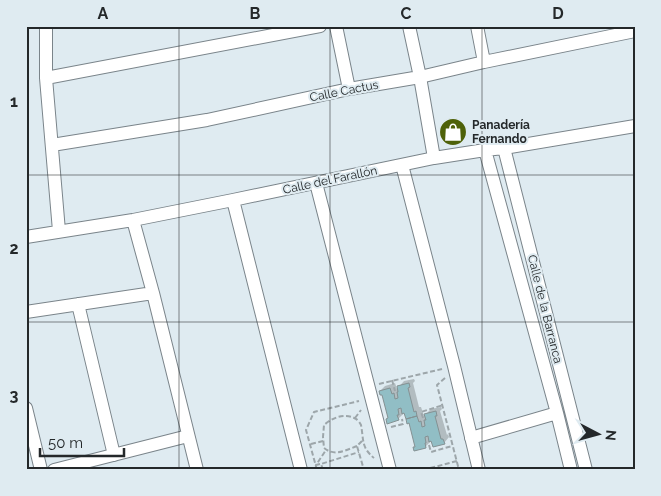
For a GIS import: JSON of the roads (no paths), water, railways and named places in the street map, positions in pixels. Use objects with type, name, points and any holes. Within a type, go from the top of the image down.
[{"type":"street","points":[[46,26],[46,78],[59,231]]},
{"type":"street","points":[[46,78],[320,26]]},
{"type":"street","points":[[336,26],[349,89]]},
{"type":"street","points":[[409,26],[434,158]]},
{"type":"street","points":[[477,26],[484,62]]},
{"type":"street","name":"Calle Cactus","points":[[52,145],[206,120],[635,31]]},
{"type":"street","name":"Calle del Farallón","points":[[26,237],[133,220],[434,158],[635,126]]},
{"type":"street","name":"Calle de la Barranca","points":[[504,148],[586,470]]},
{"type":"street","name":"Calle de la Barranca","points":[[485,150],[571,470]]},
{"type":"street","points":[[402,165],[455,368],[479,470]]},
{"type":"street","points":[[316,183],[390,470]]},
{"type":"street","points":[[233,200],[301,470]]},
{"type":"street","points":[[133,220],[197,470]]},
{"type":"street","points":[[26,312],[153,293]]},
{"type":"street","points":[[78,304],[114,455]]},
{"type":"street","points":[[26,408],[41,470]]},
{"type":"street","points":[[471,438],[557,414]]},
{"type":"street","points":[[54,470],[188,436]]},
{"type":"place","name":"Panadería Fernando","points":[[453,132]]}]
